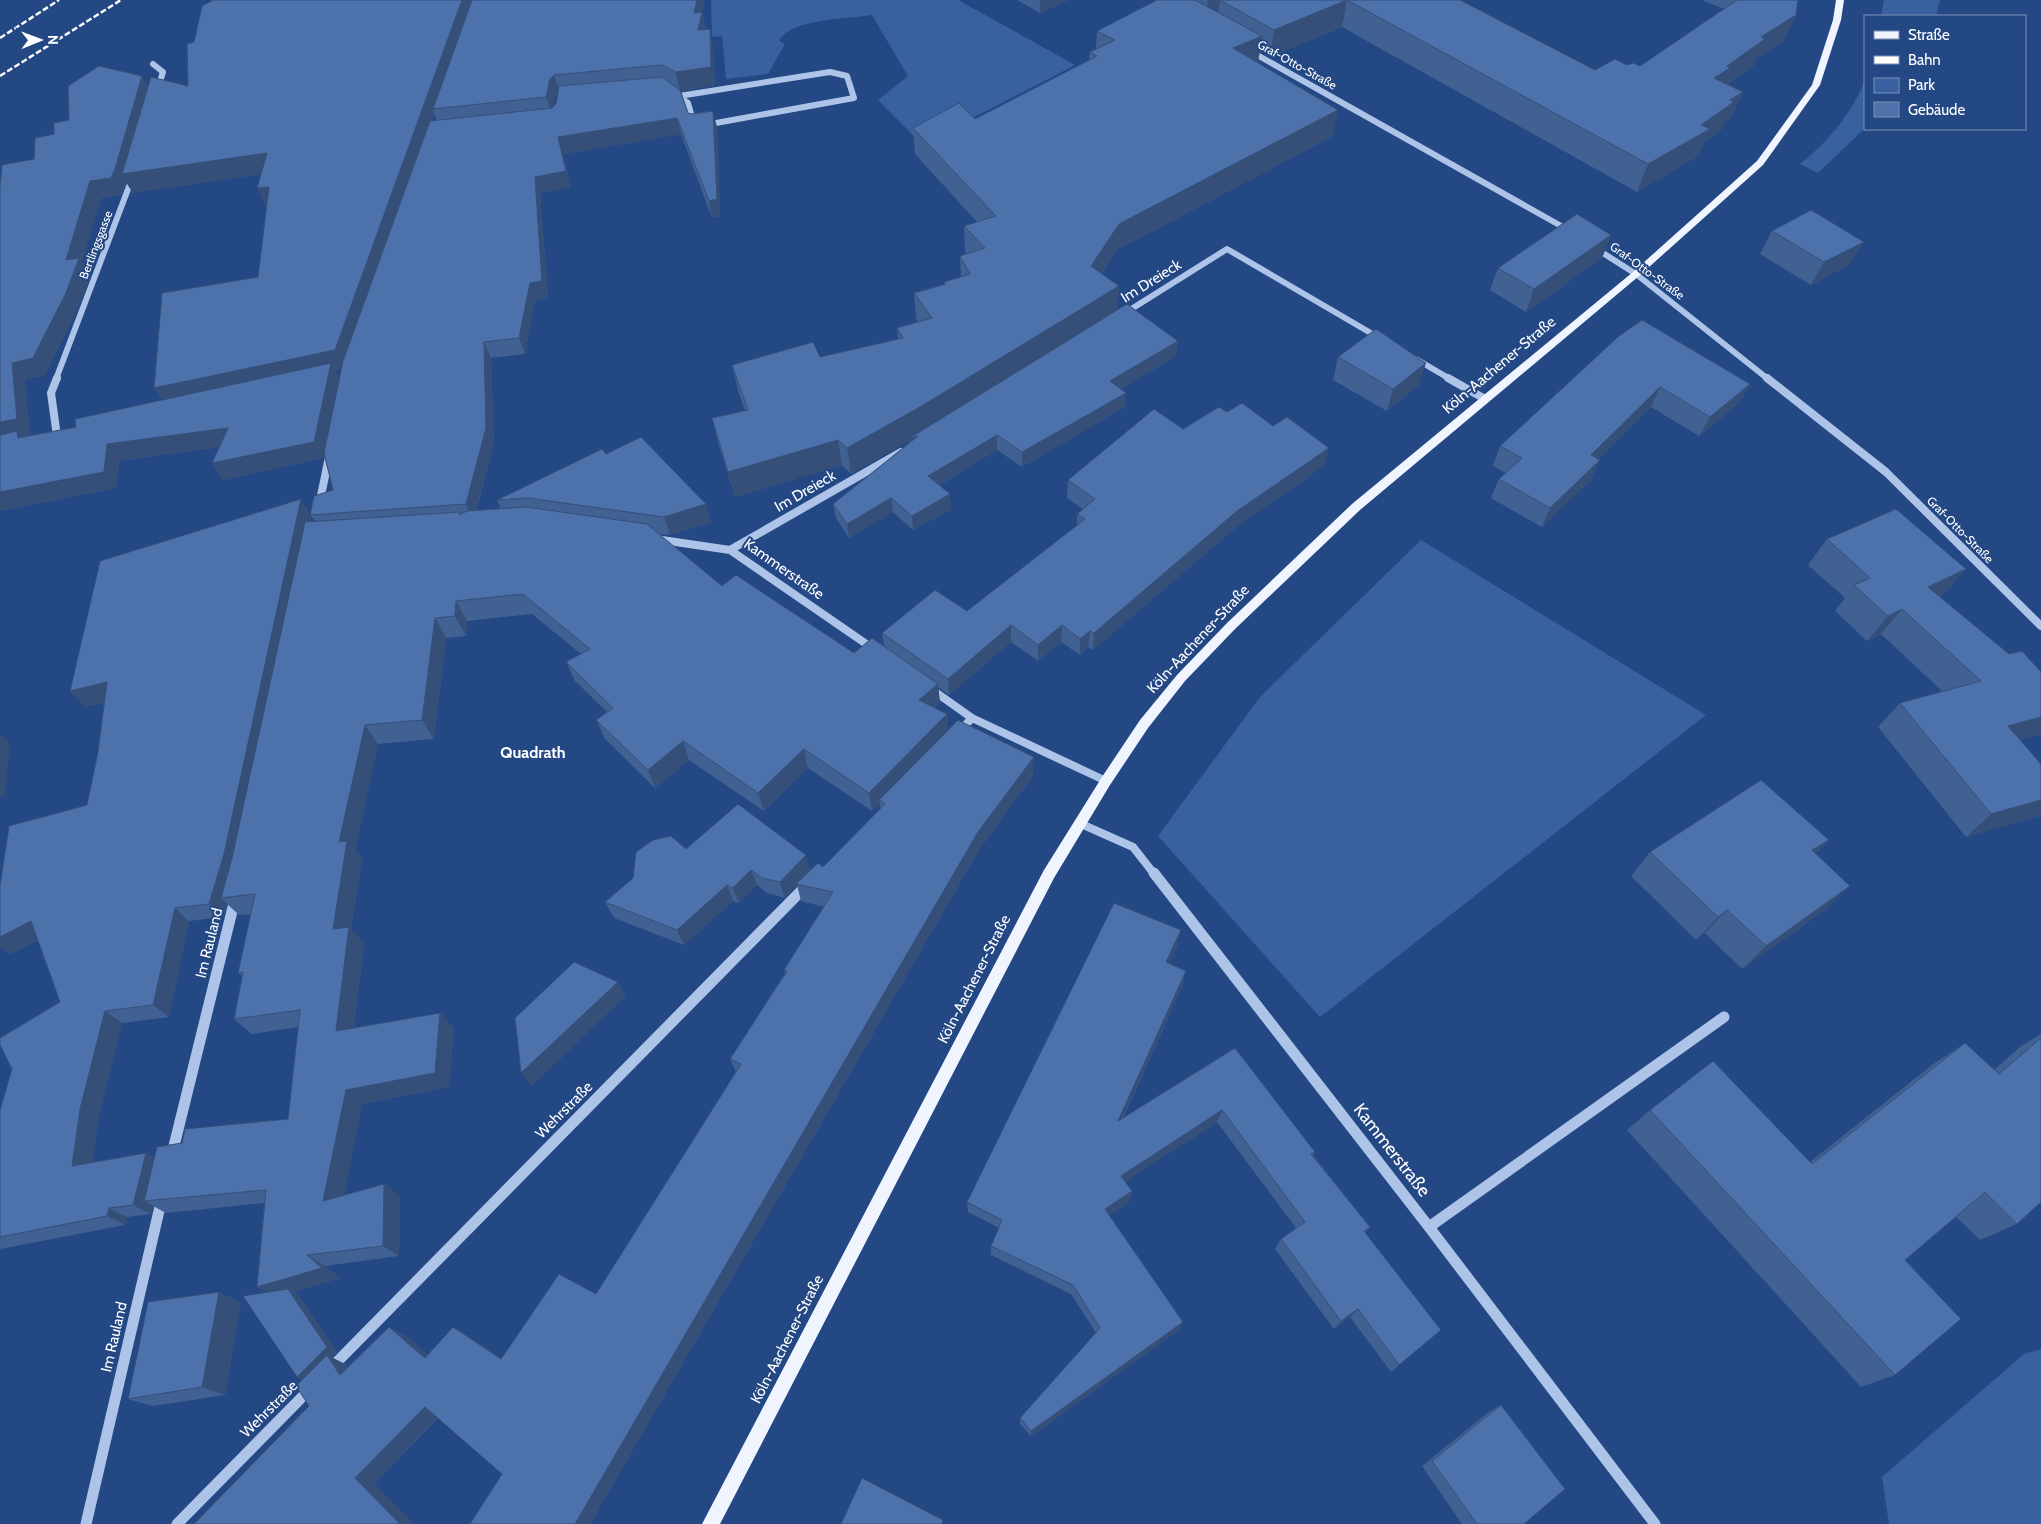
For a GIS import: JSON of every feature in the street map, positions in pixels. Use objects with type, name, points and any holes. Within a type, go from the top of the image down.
[{"type":"main road","name":"Köln-Aachener-Straße","points":[[711,1524],[1034,902],[1079,823],[1144,724],[1181,678],[1231,626],[1356,507],[1636,274],[1760,163],[1816,85],[1837,20],[1840,0]]},
{"type":"street","name":"Graf-Otto-Straße","points":[[1247,50],[1578,236]]},
{"type":"street","points":[[153,64],[163,72],[154,101]]},
{"type":"street","points":[[667,88],[688,103],[695,126],[854,98],[847,76],[830,72],[679,96]]},
{"type":"street","name":"Bertlingsgasse","points":[[56,436],[51,393],[130,187],[135,168]]},
{"type":"street","name":"Graf-Otto-Straße","points":[[1586,242],[1636,274],[1886,472],[2041,626]]},
{"type":"street","name":"Im Dreieck","points":[[1118,317],[1227,249],[1392,345]]},
{"type":"street","points":[[1409,355],[1485,399]]},
{"type":"street","points":[[47,438],[66,434]]},
{"type":"street","name":"Im Dreieck","points":[[730,550],[908,448]]},
{"type":"street","points":[[316,517],[331,450]]},
{"type":"street","name":"Kammerstraße","points":[[642,537],[730,550],[884,656]]},
{"type":"street","points":[[924,684],[972,718],[1106,781]]},
{"type":"street","points":[[952,739],[972,718]]},
{"type":"street","name":"Kammerstraße","points":[[1079,823],[1133,847],[1429,1227],[1655,1524]]},
{"type":"street","name":"Wehrstraße","points":[[177,1524],[812,881]]},
{"type":"street","name":"Im Rauland","points":[[170,1166],[238,888]]},
{"type":"street","points":[[1429,1227],[1724,1017]]},
{"type":"street","name":"Im Rauland","points":[[86,1524],[165,1185]]},
{"type":"green space","points":[[711,0],[958,0],[1075,65],[922,144],[878,100],[908,76],[872,15],[821,21],[795,28],[785,33],[779,41],[785,44],[768,74],[726,79],[722,36],[712,37]]},
{"type":"green space","points":[[1884,0],[1940,0],[1936,15],[1881,15]]},
{"type":"green space","points":[[1864,82],[1864,129],[1818,173],[1800,164],[1838,126]]},
{"type":"green space","points":[[1421,540],[1706,715],[1320,1017],[1158,836],[1260,697]]},
{"type":"green space","points":[[2041,1349],[2041,1524],[1889,1524],[1882,1477],[2024,1354]]},
{"type":"building","points":[[213,0],[462,0],[335,350],[154,388],[162,293],[258,277],[269,187],[257,188],[267,153],[122,174],[151,77],[188,86],[187,44],[194,42],[202,6]]},
{"type":"building","points":[[472,0],[697,0],[694,13],[702,12],[698,30],[710,29],[711,67],[676,72],[662,65],[554,75],[550,79],[546,97],[433,109]]},
{"type":"building","points":[[1157,0],[1195,0],[1262,36],[1233,48],[1338,110],[1119,224],[1091,266],[1119,286],[920,407],[847,448],[838,440],[728,472],[712,418],[748,410],[732,365],[813,342],[820,357],[903,338],[897,328],[932,318],[914,293],[946,284],[944,282],[970,274],[960,256],[985,248],[964,226],[996,216],[913,128],[959,103],[975,119],[1097,56],[1090,52],[1115,40],[1097,31]]},
{"type":"building","points":[[1220,0],[1347,0],[1274,30]]},
{"type":"building","points":[[1347,0],[1460,0],[1595,70],[1615,59],[1627,65],[1633,63],[1640,66],[1737,0],[1798,0],[1796,15],[1761,37],[1765,39],[1727,66],[1730,68],[1714,78],[1743,92],[1730,100],[1734,102],[1701,125],[1710,129],[1648,164]]},
{"type":"building","points":[[99,66],[142,76],[111,178],[90,181],[66,260],[79,258],[66,293],[33,358],[12,363],[17,419],[0,422],[0,187],[2,165],[34,159],[35,138],[54,134],[54,123],[69,120],[68,86]]},
{"type":"building","points":[[662,77],[680,90],[688,113],[713,111],[717,199],[709,201],[677,118],[558,137],[566,171],[535,177],[542,281],[530,283],[519,338],[484,342],[486,428],[466,504],[310,515],[314,496],[333,490],[324,453],[343,361],[430,121],[552,108],[556,104],[559,86]]},
{"type":"building","points":[[1811,210],[1864,242],[1824,262],[1772,231]]},
{"type":"building","points":[[1577,214],[1611,235],[1534,289],[1498,268]]},
{"type":"building","points":[[1127,304],[1178,341],[1110,381],[1126,393],[1022,452],[997,435],[928,476],[950,494],[912,516],[891,498],[847,524],[833,504],[918,436],[908,439]]},
{"type":"building","points":[[1642,320],[1750,384],[1710,417],[1660,387],[1591,455],[1600,460],[1550,508],[1499,479],[1522,458],[1500,446],[1619,336]]},
{"type":"building","points":[[1376,329],[1426,363],[1393,389],[1338,357]]},
{"type":"building","points":[[331,363],[314,442],[212,463],[228,428],[107,444],[104,472],[0,492],[0,435],[17,431],[18,438],[76,427],[75,419]]},
{"type":"building","points":[[1242,403],[1273,426],[1287,417],[1329,448],[1237,511],[1094,633],[1090,631],[1080,639],[1062,625],[1038,645],[1011,625],[948,679],[882,633],[935,590],[967,611],[1085,519],[1077,514],[1095,499],[1068,480],[1154,409],[1183,429],[1219,407],[1227,412]]},
{"type":"building","points":[[641,437],[706,504],[664,517],[528,498],[497,500],[602,449],[606,454]]},
{"type":"building","points":[[301,499],[224,854],[209,904],[175,908],[153,1005],[105,1011],[80,1109],[72,1166],[146,1153],[133,1205],[109,1208],[107,1216],[0,1237],[0,1110],[12,1069],[0,1045],[0,1038],[60,1002],[31,921],[0,937],[0,886],[9,826],[87,805],[98,752],[107,682],[70,691],[100,561]]},
{"type":"building","points":[[526,507],[647,524],[722,586],[736,575],[854,653],[872,638],[938,684],[919,700],[947,714],[869,793],[804,749],[758,793],[683,741],[648,770],[596,720],[613,708],[566,662],[590,649],[523,594],[456,601],[455,616],[435,618],[422,720],[365,725],[339,842],[347,841],[333,929],[349,927],[336,1031],[440,1013],[435,1073],[346,1090],[323,1201],[384,1184],[383,1246],[307,1255],[322,1268],[257,1287],[266,1190],[144,1201],[157,1147],[182,1143],[185,1129],[288,1119],[300,1010],[234,1019],[243,972],[238,973],[255,894],[221,898],[232,858],[305,522],[460,512],[459,515],[467,511]]},
{"type":"building","points":[[1896,509],[1966,569],[1928,587],[2009,654],[2022,651],[2041,672],[2041,717],[2008,726],[2041,764],[2041,800],[1991,814],[1900,703],[1981,681],[1902,609],[1888,616],[1854,585],[1870,578],[1827,539]]},
{"type":"building","points":[[958,720],[1034,757],[978,832],[575,1524],[470,1524],[502,1474],[425,1407],[355,1478],[400,1524],[194,1524],[309,1406],[296,1386],[327,1355],[340,1375],[389,1327],[425,1358],[453,1327],[501,1359],[559,1274],[596,1294],[741,1064],[730,1059],[787,971],[784,970],[833,892],[796,884],[818,863],[823,867],[885,804],[879,800]]},
{"type":"building","points":[[1761,780],[1829,840],[1812,850],[1850,886],[1766,946],[1727,910],[1718,917],[1650,852]]},
{"type":"building","points":[[738,804],[806,855],[780,882],[762,878],[751,870],[733,888],[727,885],[677,930],[605,902],[633,878],[636,852],[653,840],[671,836],[686,849]]},
{"type":"building","points":[[1114,903],[1181,930],[1166,962],[1186,971],[1118,1121],[1235,1048],[1315,1152],[1311,1154],[1370,1227],[1364,1231],[1441,1330],[1399,1365],[1358,1309],[1341,1321],[1281,1239],[1305,1222],[1222,1110],[1121,1176],[1132,1191],[1105,1209],[1183,1322],[1031,1431],[1020,1418],[1100,1328],[1073,1285],[991,1246],[1002,1220],[967,1202]]},
{"type":"building","points":[[574,962],[618,982],[521,1073],[515,1018]]},
{"type":"building","points":[[2041,1038],[2041,1202],[2017,1224],[1985,1192],[1905,1260],[1961,1319],[1895,1375],[1650,1110],[1713,1061],[1812,1164],[1965,1043],[1999,1074]]},
{"type":"building","points":[[288,1289],[327,1347],[297,1377],[243,1296]]},
{"type":"building","points":[[219,1292],[202,1387],[128,1399],[148,1302]]},
{"type":"building","points":[[1501,1405],[1565,1489],[1524,1524],[1477,1524],[1432,1461]]},
{"type":"building","points":[[862,1478],[943,1520],[942,1524],[841,1524]]},
{"type":"railway","points":[[0,38],[59,0]]},
{"type":"railway","points":[[0,76],[121,0]]},
{"type":"district","name":"Quadrath","points":[[533,752]]}]
